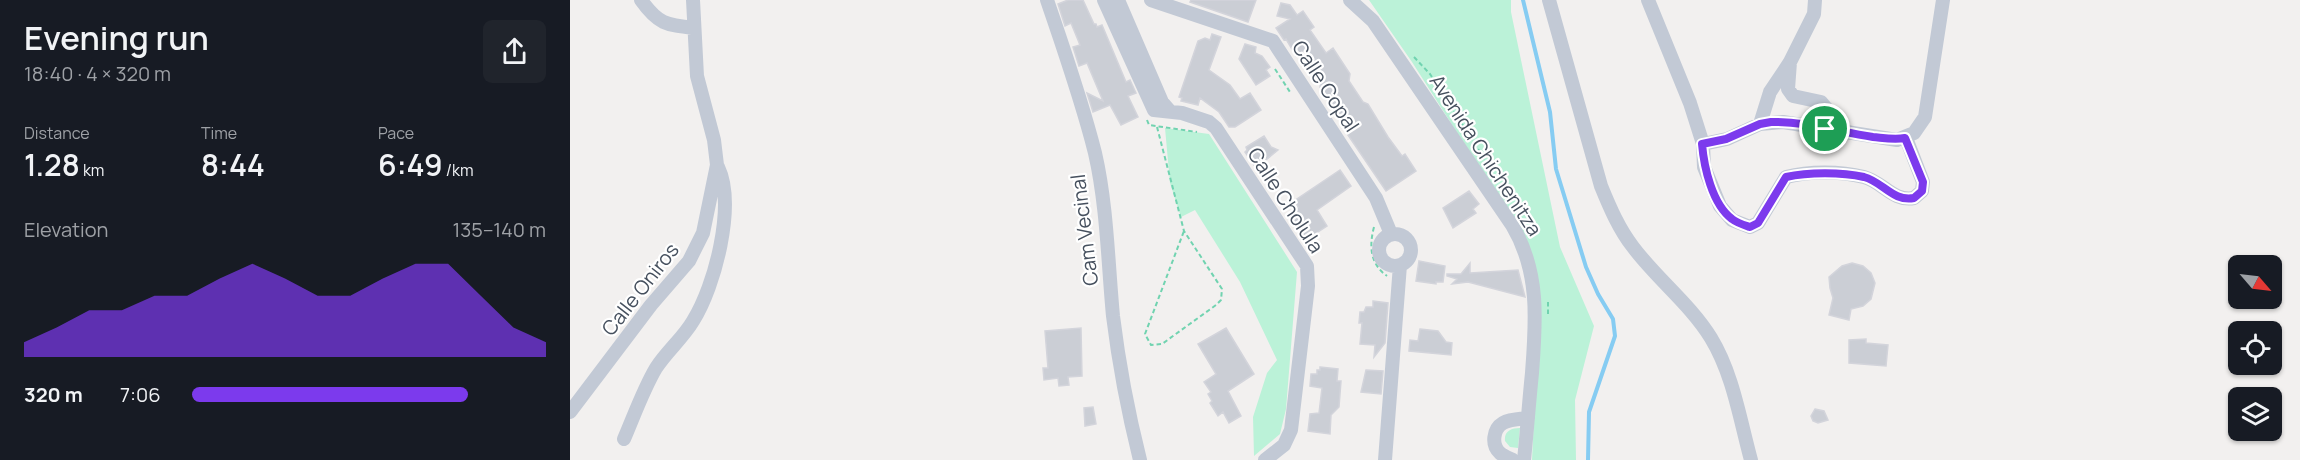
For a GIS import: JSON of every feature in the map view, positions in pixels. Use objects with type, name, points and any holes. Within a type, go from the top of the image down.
[{"type":"street","points":[[641,0],[651,14],[661,22],[694,28]]},
{"type":"street","name":"Calle Oniros","points":[[570,412],[651,305],[689,261],[703,233],[717,165],[714,140],[697,76],[693,0]]},
{"type":"street","name":"Cam Vecinal","points":[[1047,0],[1068,58],[1095,154],[1104,215],[1117,348],[1125,398],[1140,460]]},
{"type":"street","name":"Calle Copal","points":[[1151,0],[1273,41],[1376,198],[1391,234]]},
{"type":"street","name":"Avenida Chichenitza","points":[[1350,0],[1373,21],[1398,56],[1512,225],[1523,246],[1532,278],[1536,316],[1524,460]]},
{"type":"street","points":[[1549,0],[1601,186],[1618,225],[1635,250],[1687,307],[1711,338],[1730,380],[1751,460]]},
{"type":"street","points":[[1648,0],[1674,59],[1702,144],[1704,167],[1720,206],[1732,220],[1750,227],[1758,223],[1786,177],[1801,173],[1865,177],[1901,199],[1914,198],[1922,191],[1923,182],[1905,138]]},
{"type":"street","points":[[1760,124],[1770,92],[1790,62],[1814,14],[1815,0]]},
{"type":"street","points":[[1702,144],[1726,139],[1760,124],[1783,122],[1897,140],[1914,133],[1925,117],[1943,0]]},
{"type":"street","points":[[1114,1],[1162,102],[1169,110]]},
{"type":"street","points":[[1114,1],[1150,112]]},
{"type":"street","points":[[1790,62],[1788,89],[1790,94],[1821,102],[1826,108],[1825,129]]},
{"type":"street","name":"Calle Cholula","points":[[1150,112],[1169,110],[1209,122],[1216,128],[1306,266],[1308,286],[1291,430],[1284,445],[1265,460]]},
{"type":"street","points":[[624,439],[656,369],[693,322],[706,296],[722,243],[725,190],[717,165]]},
{"type":"street","points":[[1391,234],[1407,238],[1411,247],[1408,260],[1400,265],[1390,265],[1382,259],[1380,254],[1380,244],[1386,236],[1391,234]]},
{"type":"street","points":[[1384,460],[1400,265]]},
{"type":"street","points":[[1513,460],[1501,454],[1496,448],[1494,440],[1496,432],[1503,423],[1528,418]]},
{"type":"path","points":[[1270,62],[1293,96]]},
{"type":"path","points":[[1150,112],[1157,126],[1184,231],[1222,289],[1221,300],[1162,344],[1151,345],[1145,334],[1184,231]]},
{"type":"path","points":[[1150,112],[1149,125],[1198,132]]},
{"type":"path","points":[[1375,222],[1371,239],[1372,257],[1380,271],[1394,281]]},
{"type":"green space","points":[[1369,0],[1511,0],[1511,12],[1560,247],[1594,326],[1575,400],[1576,460],[1532,460],[1539,313],[1528,244],[1412,62]]},
{"type":"green space","points":[[1165,128],[1209,134],[1297,272],[1286,409],[1280,434],[1254,456],[1253,417],[1267,373],[1277,360],[1240,282],[1195,210],[1181,217],[1170,183]]},
{"type":"green space","points":[[1520,428],[1518,448],[1510,447],[1505,441],[1507,432]]},
{"type":"building","points":[[1068,0],[1083,0],[1094,24],[1097,27],[1102,25],[1126,82],[1130,80],[1136,93],[1128,96],[1138,117],[1121,125],[1110,105],[1093,112],[1087,93],[1103,101],[1087,63],[1079,66],[1073,47],[1080,45],[1071,23],[1065,26],[1058,4]]},
{"type":"building","points":[[1191,0],[1256,0],[1248,22],[1190,2]]},
{"type":"building","points":[[1281,3],[1290,5],[1297,15],[1303,11],[1314,27],[1310,30],[1326,53],[1333,48],[1350,74],[1349,81],[1363,102],[1368,104],[1388,137],[1402,156],[1405,154],[1416,171],[1386,191],[1348,135],[1340,122],[1342,120],[1320,87],[1322,74],[1306,50],[1296,56],[1276,28],[1290,19],[1277,16]]},
{"type":"building","points":[[1212,34],[1221,37],[1209,70],[1230,85],[1240,99],[1250,93],[1261,110],[1235,127],[1229,127],[1219,112],[1200,98],[1198,105],[1181,101],[1182,98],[1179,97],[1198,41],[1205,38],[1210,40]]},
{"type":"building","points":[[1245,44],[1256,47],[1255,53],[1262,56],[1270,67],[1266,70],[1270,76],[1256,85],[1239,59]]},
{"type":"building","points":[[1264,136],[1271,147],[1278,150],[1256,168],[1245,152],[1246,147]]},
{"type":"building","points":[[1340,170],[1351,186],[1317,210],[1327,226],[1315,234],[1316,237],[1307,244],[1289,213],[1298,207],[1294,201]]},
{"type":"building","points":[[1469,191],[1479,204],[1473,209],[1476,213],[1453,228],[1443,208]]},
{"type":"building","points":[[1419,261],[1445,266],[1443,282],[1436,282],[1436,284],[1416,281]]},
{"type":"building","points":[[1470,263],[1470,273],[1518,270],[1525,297],[1468,282],[1452,284],[1457,279],[1447,274],[1461,274]]},
{"type":"building","points":[[1852,263],[1863,266],[1871,273],[1875,283],[1871,299],[1863,306],[1851,309],[1849,320],[1829,315],[1833,298],[1829,277],[1842,266]]},
{"type":"building","points":[[1373,301],[1388,303],[1385,343],[1374,357],[1375,345],[1360,344],[1362,323],[1359,323],[1360,312],[1364,312],[1366,307],[1373,307]]},
{"type":"building","points":[[1081,328],[1082,376],[1068,377],[1069,385],[1059,386],[1058,378],[1044,380],[1043,368],[1048,368],[1045,331]]},
{"type":"building","points":[[1226,328],[1254,374],[1228,391],[1241,416],[1229,423],[1223,412],[1218,416],[1210,403],[1212,401],[1208,394],[1211,392],[1204,382],[1216,374],[1198,344]]},
{"type":"building","points":[[1420,329],[1438,331],[1446,342],[1452,343],[1451,355],[1409,351],[1410,340],[1418,341]]},
{"type":"building","points":[[1866,339],[1866,343],[1888,345],[1886,366],[1849,363],[1849,340]]},
{"type":"building","points":[[1320,367],[1338,369],[1337,381],[1341,381],[1339,407],[1331,415],[1330,434],[1308,431],[1310,414],[1319,413],[1322,388],[1310,386],[1311,374],[1317,374]]},
{"type":"building","points":[[1366,370],[1383,371],[1381,394],[1361,392]]},
{"type":"building","points":[[1093,407],[1096,424],[1085,426],[1084,408]]},
{"type":"building","points":[[1815,409],[1824,411],[1828,420],[1818,423],[1813,421],[1811,416]]},
{"type":"waterway","points":[[1523,0],[1550,112],[1556,169],[1586,267],[1613,319],[1615,336],[1589,412],[1588,460]]},
{"type":"route","points":[[1771,122],[1804,124],[1825,129],[1897,140],[1905,138],[1923,182],[1922,191],[1914,198],[1901,199],[1865,177],[1801,173],[1786,177],[1758,223],[1750,227],[1732,220],[1720,206],[1704,167],[1702,144],[1726,139],[1760,124],[1771,122]]}]
